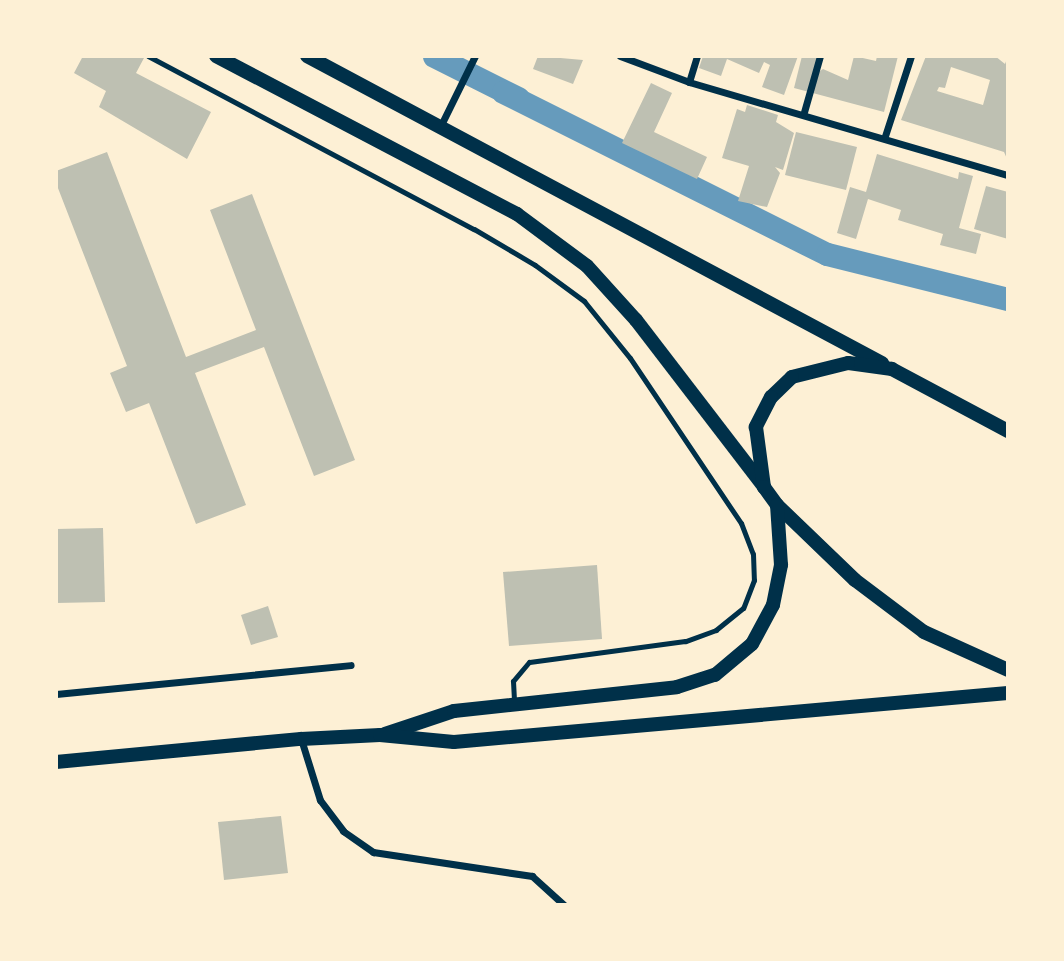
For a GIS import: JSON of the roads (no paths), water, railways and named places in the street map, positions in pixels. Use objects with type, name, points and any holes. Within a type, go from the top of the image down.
[{"type":"main road","points":[[216,56],[517,214],[587,266],[636,320],[777,505],[855,580],[924,632],[1008,670]]},
{"type":"main road","points":[[307,56],[441,125],[1008,431]]},
{"type":"main road","points":[[764,487],[756,427],[778,391],[792,377],[815,368],[848,363],[892,369]]},
{"type":"main road","points":[[380,735],[454,711],[677,687],[715,675],[752,644],[773,605],[781,565],[777,505]]},
{"type":"main road","points":[[56,762],[300,739],[380,735],[454,742],[1008,694]]},
{"type":"street","points":[[441,125],[475,56]]},
{"type":"street","points":[[620,56],[690,82],[804,112],[1008,174]]},
{"type":"street","points":[[690,82],[697,56]]},
{"type":"street","points":[[804,112],[820,56]]},
{"type":"street","points":[[885,136],[911,56]]},
{"type":"street","points":[[56,694],[351,665]]},
{"type":"street","points":[[300,739],[320,800],[343,831],[373,852],[532,876],[565,905]]},
{"type":"lane","points":[[149,56],[474,229],[535,265],[584,301],[630,358],[741,523],[753,554],[754,580],[743,608],[716,630],[685,641],[528,662],[513,681],[514,704]]},
{"type":"waterway","points":[[434,56],[518,98]]},
{"type":"waterway","points":[[503,92],[827,254],[1008,299]]}]
